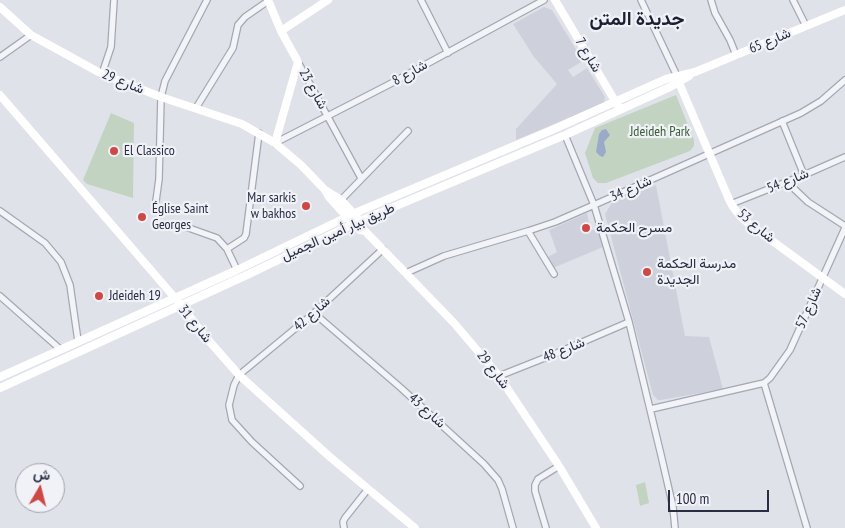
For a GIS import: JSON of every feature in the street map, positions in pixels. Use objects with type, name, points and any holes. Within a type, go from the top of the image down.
[{"type":"street","points":[[102,74],[111,47],[114,0]]},
{"type":"street","points":[[156,201],[159,179],[161,97],[165,81],[207,0]]},
{"type":"street","points":[[281,31],[328,0]]},
{"type":"street","points":[[421,0],[448,53]]},
{"type":"street","name":"شارع 8","points":[[275,143],[448,53],[544,0]]},
{"type":"street","name":"شارع 7","points":[[556,0],[620,110]]},
{"type":"street","points":[[641,0],[678,79]]},
{"type":"street","points":[[711,0],[715,13],[736,55]]},
{"type":"street","points":[[793,0],[806,26]]},
{"type":"street","points":[[196,108],[233,48],[240,22],[268,1]]},
{"type":"street","name":"شارع 23","points":[[268,1],[281,31],[361,178]]},
{"type":"street","name":"شارع 29","points":[[0,7],[32,35],[102,74],[161,97],[242,124],[259,133],[275,143],[325,190],[341,200],[357,222],[360,230],[365,231],[406,272],[454,323],[499,376],[559,466],[596,528]]},
{"type":"street","name":"شارع 65","points":[[678,79],[845,10]]},
{"type":"street","points":[[1,53],[32,35]]},
{"type":"street","points":[[275,143],[298,62]]},
{"type":"street","name":"طريق بيار أمين الجميل","points":[[0,378],[174,297],[237,270],[351,215],[666,79],[678,79]]},
{"type":"street","name":"طريق بيار أمين الجميل","points":[[0,388],[357,222],[620,110],[678,79]]},
{"type":"street","name":"شارع 53","points":[[678,79],[731,204],[749,224],[845,294]]},
{"type":"street","name":"شارع 34","points":[[406,272],[444,256],[555,222],[594,205],[801,113],[821,101],[845,80]]},
{"type":"street","name":"شارع 31","points":[[0,95],[181,305],[239,376],[415,528]]},
{"type":"street","points":[[782,121],[804,175]]},
{"type":"street","points":[[341,200],[408,131]]},
{"type":"street","points":[[227,249],[244,238],[246,234],[259,133]]},
{"type":"street","points":[[565,135],[594,205],[629,322],[673,507],[675,528]]},
{"type":"street","name":"شارع 54","points":[[731,204],[845,157]]},
{"type":"street","points":[[787,182],[808,202],[845,227]]},
{"type":"street","name":"شارع 29","points":[[325,190],[329,197],[351,215]]},
{"type":"street","points":[[0,212],[45,244],[61,262],[70,285],[78,341]]},
{"type":"street","points":[[186,227],[215,236],[227,249],[237,270]]},
{"type":"street","name":"شارع 57","points":[[764,383],[777,371],[790,350],[845,227]]},
{"type":"street","points":[[528,231],[554,274]]},
{"type":"street","name":"شارع 42","points":[[239,376],[314,313],[383,249]]},
{"type":"street","points":[[0,296],[60,349]]},
{"type":"street","name":"شارع 43","points":[[314,313],[401,388],[484,464],[498,480],[502,488],[513,528]]},
{"type":"street","name":"شارع 48","points":[[499,376],[629,322]]},
{"type":"street","points":[[239,376],[229,405],[232,420],[252,442],[300,486]]},
{"type":"street","points":[[651,409],[764,383],[807,528]]},
{"type":"street","points":[[546,528],[535,485],[538,479],[559,466]]},
{"type":"street","points":[[344,528],[343,522],[345,518],[368,489]]},
{"type":"shaded area","points":[[544,7],[552,10],[583,61],[568,70],[573,77],[587,68],[605,97],[604,103],[516,140],[516,129],[557,84],[534,57],[513,24]]},
{"type":"shaded area","name":"مدرسة الحكمة الجديدة","points":[[656,185],[685,336],[709,337],[723,389],[661,400],[658,400],[653,395],[605,214],[612,203]]},
{"type":"shaded area","points":[[587,213],[590,228],[592,230],[597,229],[603,247],[553,268],[548,257],[557,252],[549,230]]},
{"type":"green space","name":"Jdeideh Park","points":[[676,95],[694,140],[694,146],[690,151],[606,183],[598,183],[593,178],[585,153],[595,128]]},
{"type":"green space","name":"El Classico","points":[[111,113],[134,123],[133,198],[87,184],[83,180]]},
{"type":"green space","points":[[645,482],[649,503],[640,506],[636,485]]},
{"type":"water","points":[[606,129],[610,135],[604,142],[606,152],[603,157],[596,152],[599,134],[602,130]]},
{"type":"place","name":"El Classico","points":[[114,151]]},
{"type":"place","name":"Mar sarkis w bakhos","points":[[306,206]]},
{"type":"place","name":"Église Saint Georges","points":[[142,217]]},
{"type":"place","name":"مسرح الحكمة","points":[[586,228]]},
{"type":"place","name":"مدرسة الحكمة الجديدة","points":[[647,272]]},
{"type":"place","name":"Jdeideh 19","points":[[99,296]]},
{"type":"district","name":"جديدة المتن","points":[[637,20]]}]
